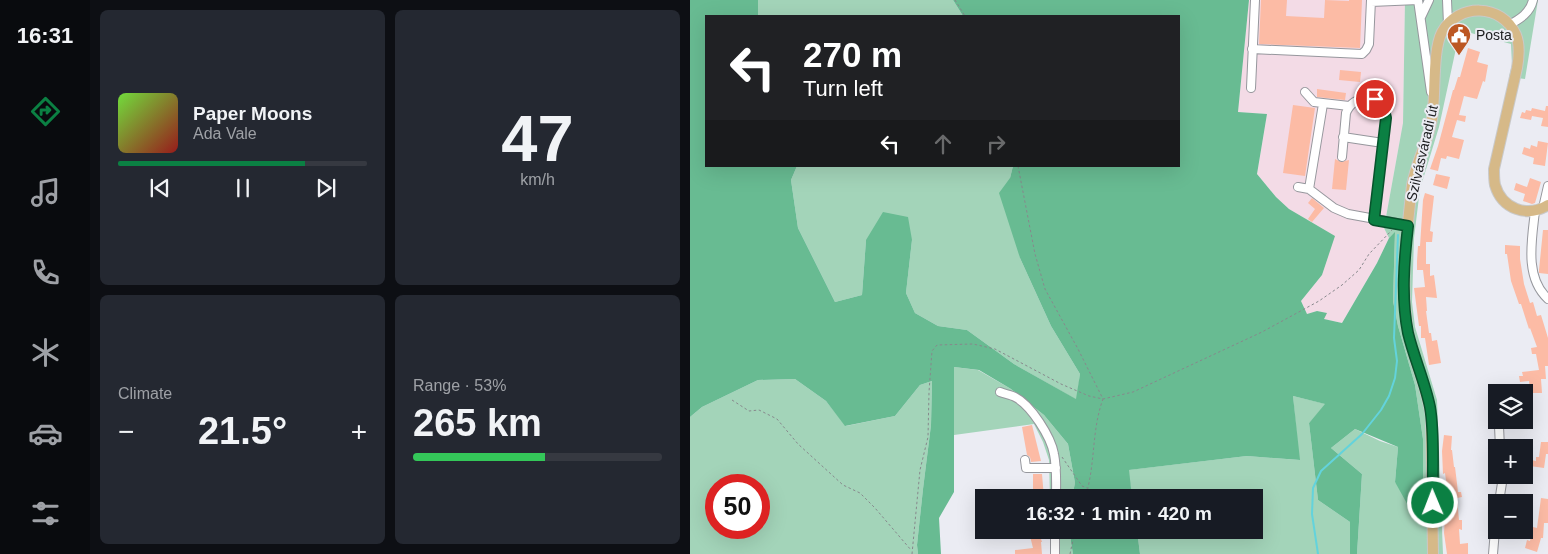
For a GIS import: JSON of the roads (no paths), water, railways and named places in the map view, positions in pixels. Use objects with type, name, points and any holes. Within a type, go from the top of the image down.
[{"type":"main road","points":[[1448,24],[1464,13],[1481,10],[1493,12],[1510,25],[1516,36],[1519,55],[1494,169],[1494,181],[1498,192],[1508,205],[1526,212],[1542,208]]},
{"type":"main road","name":"Szilvásváradi út","points":[[1433,554],[1431,416],[1428,398],[1408,332],[1405,311],[1403,225],[1414,174],[1429,132],[1433,110],[1439,42],[1442,32],[1448,24]]},
{"type":"street","points":[[1251,88],[1255,0]]},
{"type":"street","points":[[1252,49],[1362,54],[1369,44],[1371,1],[1418,0],[1433,110]]},
{"type":"street","points":[[1421,19],[1429,0]]},
{"type":"street","points":[[1446,0],[1448,24]]},
{"type":"street","points":[[1510,25],[1524,16],[1532,5],[1533,0]]},
{"type":"street","points":[[1305,92],[1314,102],[1323,104],[1348,106],[1365,98],[1375,99],[1383,106],[1386,118],[1385,135],[1374,220]]},
{"type":"street","points":[[1309,189],[1323,104]]},
{"type":"street","points":[[1342,157],[1348,106]]},
{"type":"street","points":[[1343,137],[1383,143]]},
{"type":"street","points":[[1548,186],[1531,245],[1534,277],[1541,291],[1548,299]]},
{"type":"street","points":[[1298,187],[1309,189],[1341,212],[1403,225]]},
{"type":"street","points":[[1000,392],[1016,397],[1029,409],[1045,432],[1054,452],[1056,489]]},
{"type":"street","points":[[1025,460],[1026,468],[1056,468]]},
{"type":"street","points":[[1055,539],[1055,554]]},
{"type":"street","points":[[1493,554],[1494,539]]},
{"type":"waterway","points":[[1318,554],[1312,514],[1313,488],[1321,471],[1362,434],[1381,410],[1389,396],[1395,378],[1397,361],[1394,338],[1398,235]]},
{"type":"place","name":"Posta","points":[[1459,56]]}]
